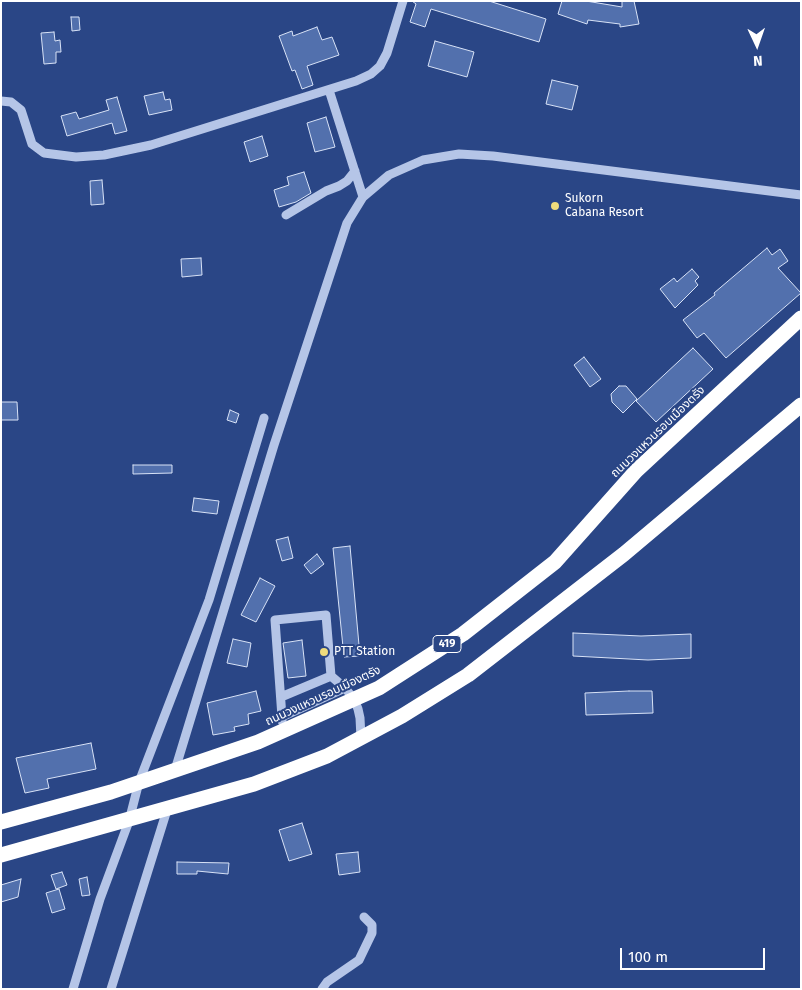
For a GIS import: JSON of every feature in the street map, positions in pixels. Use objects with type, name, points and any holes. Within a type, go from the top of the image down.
[{"type":"highway","name":"ถนนวงแหวนรอบเมืองตรัง","points":[[1,822],[111,792],[258,742],[282,724],[350,694],[379,688],[463,634],[555,562],[636,471],[801,318]]},
{"type":"highway","points":[[1,855],[129,821],[254,784],[328,756],[402,716],[468,675],[624,554],[801,404]]},
{"type":"street","points":[[1,101],[11,102],[21,110],[28,136],[37,149],[56,155],[76,157],[104,155],[176,139],[356,81],[371,74],[380,66],[387,53],[403,1]]},
{"type":"street","points":[[329,90],[363,197]]},
{"type":"street","points":[[175,770],[274,445],[347,223],[363,197],[389,175],[423,160],[458,154],[493,156],[801,195]]},
{"type":"street","points":[[286,215],[347,181],[355,171]]},
{"type":"street","points":[[73,989],[100,899],[129,821],[139,782],[209,600],[264,418]]},
{"type":"street","points":[[282,724],[275,620],[326,616],[331,676],[350,694],[360,718],[360,738]]},
{"type":"street","points":[[281,696],[331,676]]},
{"type":"street","points":[[110,989],[167,810]]},
{"type":"street","points":[[322,989],[326,982],[359,960],[372,933],[372,925],[364,917]]},
{"type":"building","points":[[412,1],[489,1],[546,19],[539,42],[431,9],[425,27],[410,22],[416,4]]},
{"type":"building","points":[[562,1],[586,1],[622,7],[622,1],[634,1],[639,24],[620,27],[620,24],[588,20],[587,24],[558,14]]},
{"type":"building","points":[[71,17],[79,17],[80,30],[72,31]]},
{"type":"building","points":[[317,27],[322,40],[332,37],[339,55],[307,66],[313,85],[302,89],[295,70],[292,71],[279,36],[292,31],[293,36]]},
{"type":"building","points":[[54,32],[55,41],[60,40],[61,52],[56,52],[56,63],[44,64],[41,33]]},
{"type":"building","points":[[435,41],[474,52],[467,77],[428,66]]},
{"type":"building","points":[[552,80],[578,86],[572,110],[546,104]]},
{"type":"building","points":[[163,92],[165,100],[170,99],[172,110],[149,115],[144,96]]},
{"type":"building","points":[[117,97],[127,131],[115,134],[112,123],[67,136],[61,116],[76,112],[79,119],[109,110],[106,100]]},
{"type":"building","points":[[326,117],[335,147],[315,152],[307,123]]},
{"type":"building","points":[[262,136],[268,156],[250,162],[244,142]]},
{"type":"building","points":[[304,172],[311,193],[296,202],[279,207],[274,190],[289,185],[287,177]]},
{"type":"building","points":[[102,180],[104,204],[91,205],[90,181]]},
{"type":"building","points":[[767,248],[772,255],[780,249],[788,261],[778,268],[801,293],[726,358],[704,333],[697,338],[683,320],[715,295],[714,293]]},
{"type":"building","points":[[201,258],[202,275],[182,277],[181,259]]},
{"type":"building","points":[[692,269],[699,277],[695,281],[698,285],[675,308],[660,289],[674,278],[677,282]]},
{"type":"building","points":[[693,348],[713,369],[656,422],[636,401]]},
{"type":"building","points":[[584,357],[601,379],[590,387],[574,365]]},
{"type":"building","points":[[619,386],[626,386],[637,399],[623,413],[612,402],[611,394]]},
{"type":"building","points":[[1,402],[17,402],[18,420],[1,420]]},
{"type":"building","points":[[230,410],[239,414],[236,423],[227,420]]},
{"type":"building","points":[[133,465],[172,465],[172,473],[133,474]]},
{"type":"building","points":[[194,498],[219,501],[217,514],[192,511]]},
{"type":"building","points":[[288,537],[293,558],[282,561],[276,540]]},
{"type":"building","points":[[350,546],[360,656],[344,657],[333,548]]},
{"type":"building","points":[[317,554],[324,564],[311,574],[304,565]]},
{"type":"building","points":[[260,578],[275,586],[256,622],[241,615]]},
{"type":"building","points":[[573,633],[641,636],[691,634],[691,658],[648,660],[573,656]]},
{"type":"building","points":[[233,639],[251,643],[247,667],[227,663]]},
{"type":"building","points":[[302,640],[306,676],[288,678],[283,643]]},
{"type":"building","points":[[256,691],[261,711],[248,714],[249,724],[234,727],[235,731],[213,735],[207,703]]},
{"type":"building","points":[[652,691],[653,713],[586,715],[585,693]]},
{"type":"building","points":[[91,743],[96,769],[47,779],[49,788],[25,793],[16,758]]},
{"type":"building","points":[[302,823],[312,854],[289,861],[279,830]]},
{"type":"building","points":[[358,852],[360,872],[339,875],[336,854]]},
{"type":"building","points":[[177,862],[229,863],[228,874],[197,871],[197,874],[177,874]]},
{"type":"building","points":[[62,872],[67,885],[56,889],[51,875]]},
{"type":"building","points":[[87,877],[90,895],[82,896],[79,879]]},
{"type":"building","points":[[21,879],[18,897],[1,902],[1,885]]},
{"type":"building","points":[[59,889],[65,909],[52,913],[46,893]]},
{"type":"place","name":"Sukorn Cabana Resort","points":[[555,206]]},
{"type":"place","name":"PTT Station","points":[[324,652]]}]
